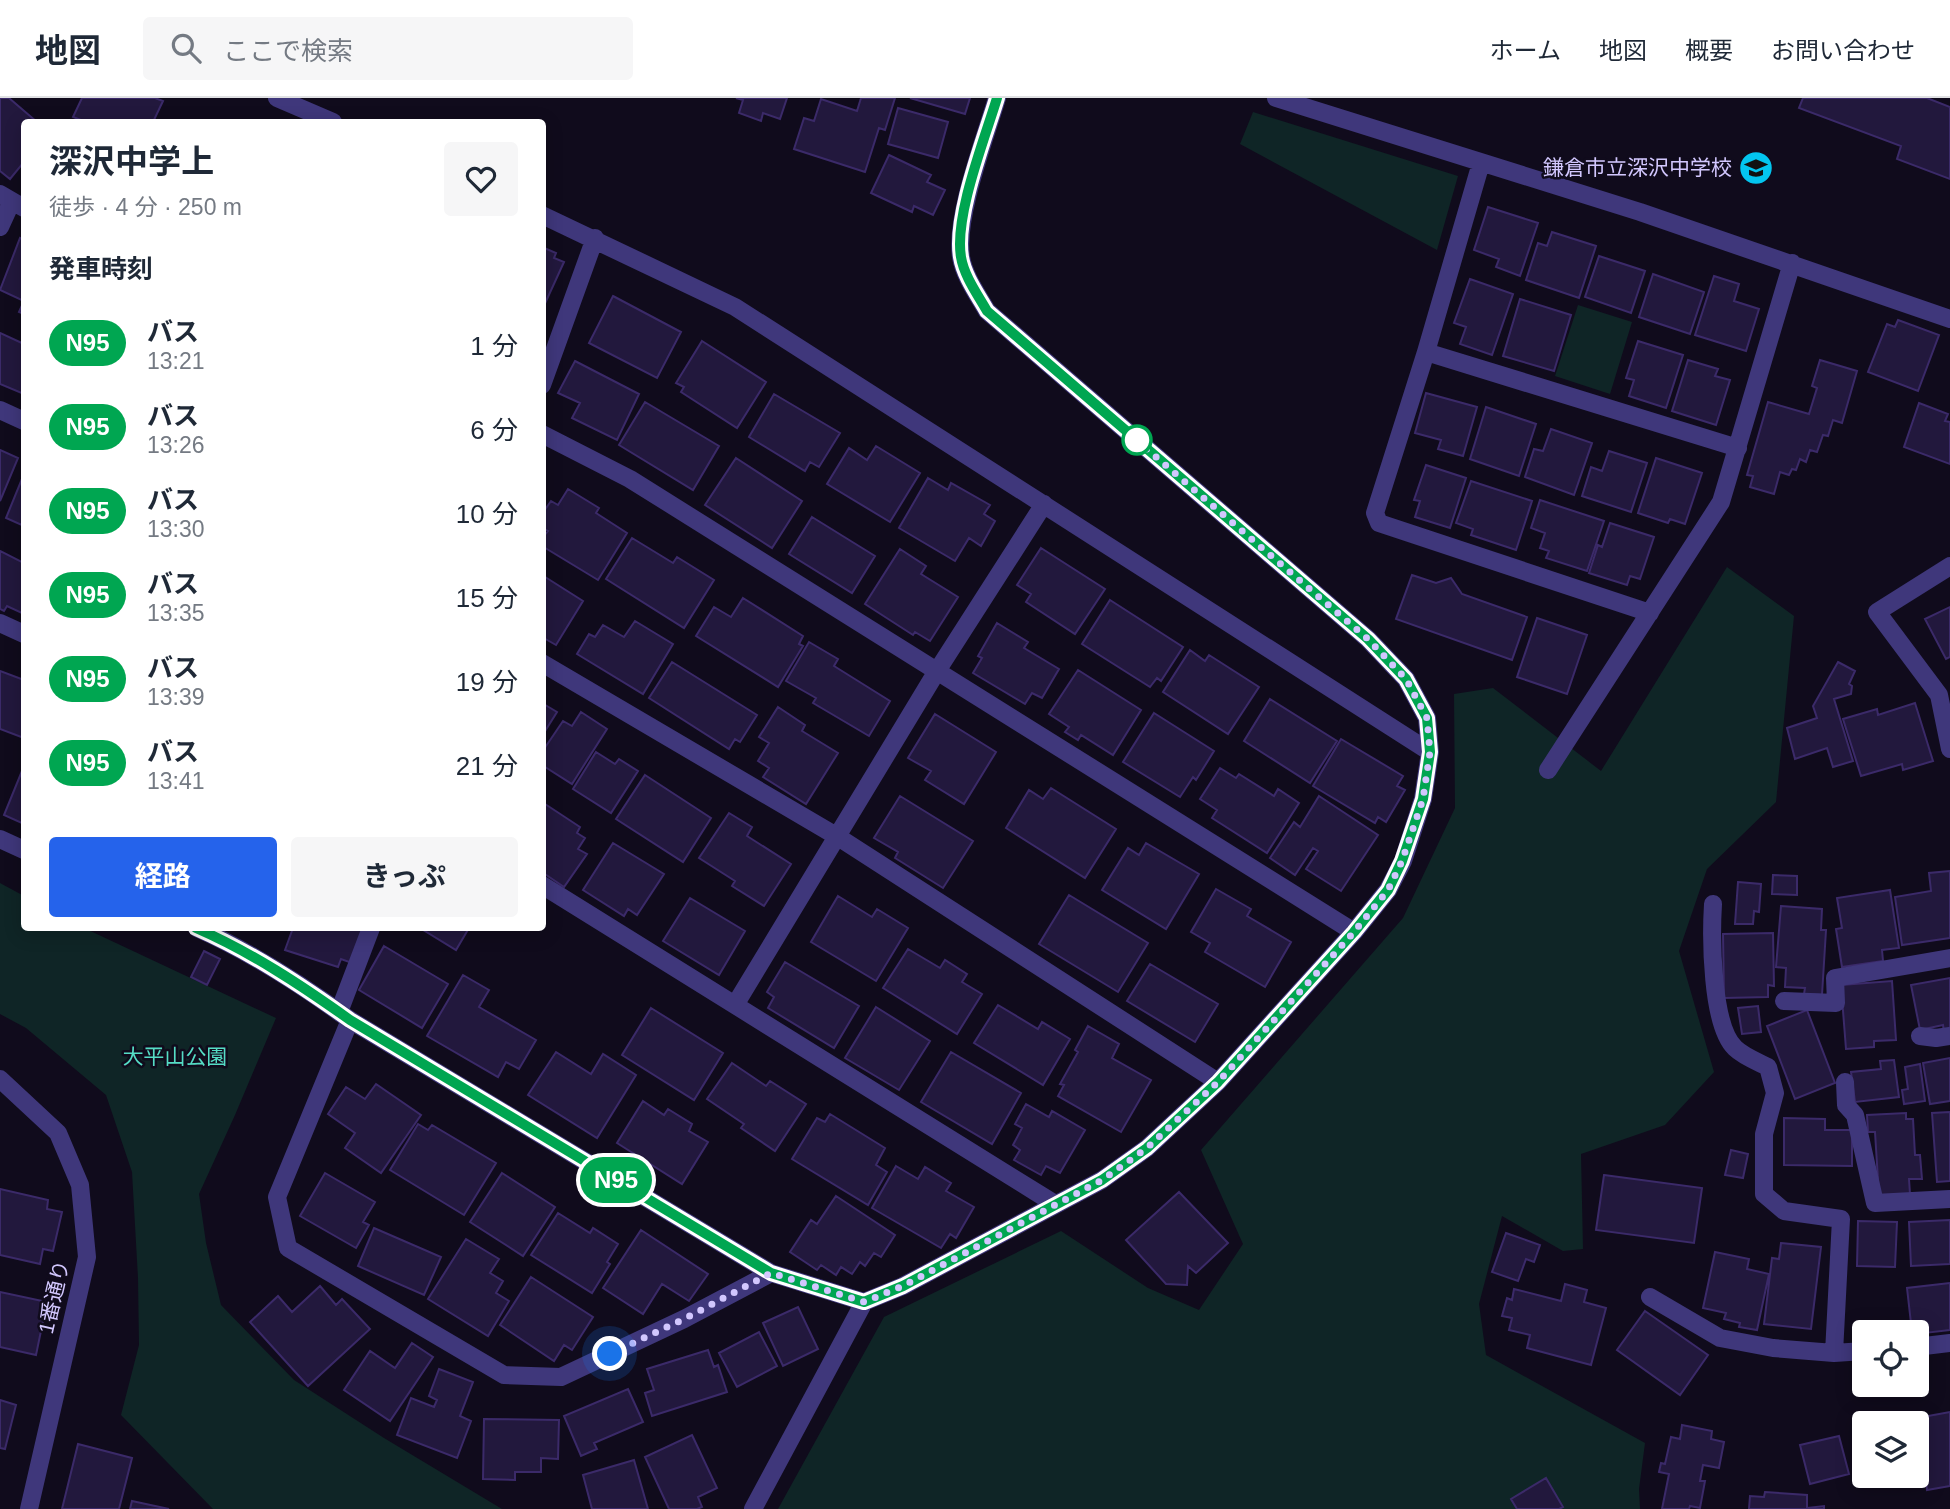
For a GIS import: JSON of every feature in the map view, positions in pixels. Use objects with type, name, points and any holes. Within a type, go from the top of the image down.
[{"type":"street","points":[[277,98],[326,119]]},
{"type":"street","points":[[753,1509],[864,1302],[903,1286],[1102,1180],[1147,1148],[1218,1082],[1354,932],[1388,890],[1402,861],[1423,799],[1430,752],[1427,718],[1406,679],[1368,639],[987,311],[970,282],[961,257],[962,223],[997,98]]},
{"type":"street","points":[[1276,98],[1640,212],[1950,319]]},
{"type":"street","points":[[1480,163],[1376,513],[1379,523],[1650,613]]},
{"type":"street","points":[[0,226],[12,202]]},
{"type":"street","points":[[546,217],[735,307],[1430,752]]},
{"type":"street","points":[[546,374],[595,238]]},
{"type":"street","points":[[1548,770],[1721,502],[1792,263]]},
{"type":"street","points":[[1426,352],[1738,448]]},
{"type":"street","points":[[0,410],[21,420]]},
{"type":"street","points":[[546,436],[630,479],[1354,932]]},
{"type":"street","points":[[735,1006],[937,671],[1044,504]]},
{"type":"street","points":[[1950,566],[1877,612],[1939,695],[1950,749]]},
{"type":"street","points":[[0,623],[21,633]]},
{"type":"street","points":[[546,665],[838,837],[1218,1082]]},
{"type":"street","points":[[0,839],[21,849]]},
{"type":"street","points":[[546,888],[1055,1204]]},
{"type":"street","points":[[1713,904],[1712,956],[1723,1024],[1735,1049],[1768,1067],[1775,1093],[1764,1134],[1764,1194],[1784,1211],[1840,1219],[1834,1353]]},
{"type":"street","points":[[204,931],[229,942],[344,1016],[771,1273],[864,1302]]},
{"type":"street","points":[[369,931],[344,1016],[277,1197],[288,1248],[504,1375],[561,1377],[684,1319],[771,1273]]},
{"type":"street","points":[[1784,1001],[1836,1003],[1835,978],[1950,957]]},
{"type":"street","points":[[1920,1036],[1950,1036]]},
{"type":"street","name":"1番通り","points":[[0,1079],[58,1133],[80,1185],[87,1257],[29,1509]]},
{"type":"street","points":[[1845,1083],[1846,1105],[1855,1115],[1875,1203],[1950,1199]]},
{"type":"street","points":[[1650,1297],[1720,1338],[1773,1348],[1852,1352]]},
{"type":"street","points":[[1929,1345],[1950,1343]]},
{"type":"green space","points":[[1253,112],[1458,176],[1437,250],[1240,144]]},
{"type":"green space","points":[[1578,305],[1632,322],[1610,394],[1555,376]]},
{"type":"green space","points":[[1727,567],[1794,616],[1776,802],[1707,869],[1679,951],[1714,1072],[1665,1125],[1581,1154],[1583,1249],[1563,1251],[1502,1216],[1479,1304],[1486,1355],[1645,1443],[1639,1489],[1640,1509],[778,1509],[884,1317],[1061,1231],[1148,1288],[1199,1310],[1243,1244],[1201,1150],[1403,918],[1455,808],[1454,694],[1493,688],[1601,771]]},
{"type":"green space","name":"大平山公園","points":[[0,883],[21,894],[21,931],[90,931],[276,1018],[199,1194],[206,1243],[221,1305],[294,1380],[502,1509],[213,1509],[121,1415],[139,1345],[138,1278],[132,1172],[106,1095],[26,1028],[0,1014]]},
{"type":"building","points":[[0,98],[9,98],[34,119],[21,119],[21,166],[10,179],[0,171]]},
{"type":"building","points":[[82,98],[155,98],[163,101],[154,119],[73,117]]},
{"type":"building","points":[[736,98],[787,98],[780,119],[763,113],[761,121],[739,113],[743,100]]},
{"type":"building","points":[[861,98],[895,98],[885,130],[879,128],[865,172],[794,149],[804,118],[814,121],[821,99],[857,111]]},
{"type":"building","points":[[910,98],[970,98],[965,114]]},
{"type":"building","points":[[1803,98],[1927,98],[1950,107],[1950,179],[1897,159],[1901,146],[1799,108]]},
{"type":"building","points":[[898,108],[948,122],[938,158],[888,144]]},
{"type":"building","points":[[889,155],[931,175],[927,182],[945,190],[933,215],[914,206],[912,212],[871,193]]},
{"type":"building","points":[[1488,207],[1538,223],[1520,276],[1496,267],[1499,259],[1474,250]]},
{"type":"building","points":[[1552,232],[1596,246],[1579,298],[1526,280],[1538,243],[1547,246]]},
{"type":"building","points":[[20,238],[21,300],[0,290]]},
{"type":"building","points":[[546,249],[556,253],[554,258],[564,262],[546,301]]},
{"type":"building","points":[[1599,256],[1645,271],[1631,313],[1585,297]]},
{"type":"building","points":[[1653,274],[1704,292],[1690,334],[1639,317]]},
{"type":"building","points":[[1714,276],[1739,284],[1734,301],[1759,309],[1746,351],[1695,335]]},
{"type":"building","points":[[1470,279],[1513,294],[1492,355],[1460,344],[1466,327],[1454,323]]},
{"type":"building","points":[[613,296],[681,332],[657,378],[589,343]]},
{"type":"building","points":[[1520,299],[1571,315],[1554,371],[1503,356]]},
{"type":"building","points":[[1898,320],[1939,335],[1918,391],[1868,372],[1887,324],[1895,327]]},
{"type":"building","points":[[0,333],[21,343],[21,393],[0,384]]},
{"type":"building","points":[[702,341],[766,382],[737,428],[681,392],[684,387],[676,383]]},
{"type":"building","points":[[1638,341],[1683,355],[1666,408],[1629,396],[1634,380],[1626,378]]},
{"type":"building","points":[[1688,360],[1718,369],[1715,376],[1730,380],[1716,425],[1672,411]]},
{"type":"building","points":[[1820,360],[1857,371],[1842,423],[1833,420],[1828,436],[1823,435],[1817,452],[1810,450],[1806,462],[1800,459],[1796,470],[1792,469],[1789,475],[1780,472],[1774,494],[1750,487],[1753,476],[1747,475],[1768,402],[1809,414],[1817,388],[1812,386]]},
{"type":"building","points":[[575,361],[639,394],[617,440],[572,418],[580,403],[558,393]]},
{"type":"building","points":[[1426,393],[1477,407],[1463,456],[1438,449],[1441,440],[1415,433]]},
{"type":"building","points":[[774,394],[840,433],[819,467],[810,462],[805,471],[749,437]]},
{"type":"building","points":[[645,402],[719,446],[693,490],[619,445]]},
{"type":"building","points":[[1919,403],[1948,414],[1945,421],[1950,422],[1950,464],[1904,447]]},
{"type":"building","points":[[1486,407],[1536,424],[1519,476],[1470,459]]},
{"type":"building","points":[[1551,429],[1592,443],[1574,495],[1525,477],[1534,449],[1543,451]]},
{"type":"building","points":[[876,446],[920,473],[890,522],[827,484],[849,448],[867,460]]},
{"type":"building","points":[[0,450],[18,458],[0,501]]},
{"type":"building","points":[[1609,451],[1647,463],[1631,512],[1582,496],[1591,467],[1602,471]]},
{"type":"building","points":[[736,458],[802,501],[772,548],[705,505]]},
{"type":"building","points":[[1656,458],[1702,473],[1685,524],[1670,519],[1668,523],[1638,513]]},
{"type":"building","points":[[1426,465],[1466,478],[1450,528],[1415,517],[1420,501],[1414,500]]},
{"type":"building","points":[[928,478],[948,490],[951,483],[990,505],[984,514],[995,521],[981,546],[969,538],[955,561],[899,528]]},
{"type":"building","points":[[21,481],[21,525],[6,518]]},
{"type":"building","points":[[1471,481],[1532,501],[1516,550],[1471,535],[1473,529],[1456,523]]},
{"type":"building","points":[[568,489],[599,508],[596,513],[627,533],[598,580],[546,548],[546,508],[551,501],[558,505]]},
{"type":"building","points":[[1540,500],[1604,521],[1587,571],[1546,558],[1549,551],[1540,548],[1545,533],[1531,528]]},
{"type":"building","points":[[812,517],[875,556],[852,593],[789,554]]},
{"type":"building","points":[[1610,523],[1654,537],[1640,579],[1630,576],[1627,585],[1589,573],[1598,545],[1602,547]]},
{"type":"building","points":[[632,538],[673,563],[677,557],[714,580],[684,628],[606,579]]},
{"type":"building","points":[[1041,548],[1105,589],[1075,634],[1026,602],[1031,594],[1017,585]]},
{"type":"building","points":[[900,549],[926,566],[921,574],[958,597],[930,641],[915,632],[913,635],[865,604]]},
{"type":"building","points":[[0,551],[21,562],[21,613],[7,606],[4,611],[0,609]]},
{"type":"building","points":[[1412,575],[1436,583],[1451,578],[1462,594],[1527,617],[1512,660],[1396,619]]},
{"type":"building","points":[[546,578],[583,601],[556,645],[546,639]]},
{"type":"building","points":[[743,598],[803,636],[799,644],[803,646],[778,687],[696,636],[714,607],[731,617]]},
{"type":"building","points":[[1110,600],[1183,647],[1161,681],[1157,678],[1150,687],[1082,644]]},
{"type":"building","points":[[1950,607],[1950,657],[1946,659],[1925,619]]},
{"type":"building","points":[[1537,618],[1587,635],[1567,694],[1517,677]]},
{"type":"building","points":[[635,621],[673,644],[643,694],[577,654],[589,634],[595,637],[603,625],[624,637]]},
{"type":"building","points":[[997,623],[1028,642],[1024,648],[1059,669],[1042,698],[1032,693],[1025,704],[973,673],[982,658],[978,656]]},
{"type":"building","points":[[809,642],[838,659],[834,666],[890,701],[869,736],[813,703],[816,698],[786,681]]},
{"type":"building","points":[[1190,650],[1205,661],[1209,655],[1259,687],[1228,734],[1163,692]]},
{"type":"building","points":[[672,662],[757,715],[740,742],[735,739],[729,749],[649,698]]},
{"type":"building","points":[[1838,662],[1855,671],[1849,684],[1852,686],[1851,694],[1834,699],[1853,761],[1833,767],[1827,748],[1795,759],[1787,728],[1817,718],[1813,706]]},
{"type":"building","points":[[1078,670],[1141,710],[1113,755],[1081,735],[1078,740],[1065,732],[1069,727],[1049,714]]},
{"type":"building","points":[[0,671],[21,679],[21,737],[0,729]]},
{"type":"building","points":[[1270,699],[1337,741],[1310,783],[1244,741]]},
{"type":"building","points":[[1915,703],[1933,761],[1903,770],[1902,764],[1861,776],[1843,719],[1877,709],[1878,715]]},
{"type":"building","points":[[546,705],[557,712],[546,730]]},
{"type":"building","points":[[778,707],[805,725],[802,731],[838,753],[806,804],[763,777],[769,768],[758,761],[769,743],[759,737]]},
{"type":"building","points":[[581,712],[607,729],[572,784],[546,768],[546,746],[563,721],[572,726]]},
{"type":"building","points":[[1154,713],[1214,751],[1196,780],[1193,777],[1180,797],[1123,762]]},
{"type":"building","points":[[935,714],[996,752],[964,804],[925,780],[931,771],[908,758]]},
{"type":"building","points":[[1341,739],[1403,776],[1397,786],[1405,790],[1386,822],[1378,817],[1375,823],[1313,786]]},
{"type":"building","points":[[596,752],[615,764],[619,759],[638,771],[611,813],[573,789]]},
{"type":"building","points":[[1220,768],[1236,778],[1239,774],[1274,796],[1278,789],[1299,803],[1267,853],[1212,818],[1217,810],[1200,799]]},
{"type":"building","points":[[21,773],[21,823],[4,815]]},
{"type":"building","points":[[645,775],[711,818],[683,862],[616,819]]},
{"type":"building","points":[[1051,788],[1116,829],[1085,878],[1006,828],[1029,790],[1043,799]]},
{"type":"building","points":[[900,796],[973,841],[943,888],[895,858],[898,852],[874,838]]},
{"type":"building","points":[[1319,796],[1378,835],[1341,891],[1306,869],[1318,851],[1313,848],[1295,875],[1270,858],[1294,822],[1300,827]]},
{"type":"building","points":[[546,805],[580,827],[577,833],[585,838],[578,849],[587,854],[564,887],[546,875]]},
{"type":"building","points":[[729,813],[752,827],[747,836],[791,864],[764,906],[732,886],[735,881],[699,858]]},
{"type":"building","points":[[613,843],[664,874],[637,915],[628,909],[624,916],[583,890]]},
{"type":"building","points":[[1146,843],[1199,874],[1166,929],[1102,890],[1128,848],[1139,855]]},
{"type":"building","points":[[1950,871],[1950,938],[1902,945],[1895,897],[1931,891],[1929,873]]},
{"type":"building","points":[[1773,875],[1797,876],[1797,895],[1772,894]]},
{"type":"building","points":[[1738,882],[1761,884],[1759,912],[1754,911],[1753,924],[1735,924]]},
{"type":"building","points":[[1216,889],[1251,909],[1247,916],[1291,942],[1265,987],[1205,952],[1210,943],[1191,932]]},
{"type":"building","points":[[1890,890],[1899,948],[1882,950],[1883,961],[1842,967],[1836,929],[1842,928],[1837,898]]},
{"type":"building","points":[[1069,895],[1148,943],[1118,992],[1039,944]]},
{"type":"building","points":[[838,896],[872,917],[877,909],[908,928],[876,981],[811,942]]},
{"type":"building","points":[[690,898],[745,931],[719,975],[663,941]]},
{"type":"building","points":[[1781,906],[1822,909],[1821,930],[1826,930],[1822,995],[1804,994],[1805,988],[1785,987],[1786,968],[1776,967]]},
{"type":"building","points":[[292,931],[363,931],[352,963],[341,959],[338,967],[285,950]]},
{"type":"building","points":[[425,931],[467,931],[456,950]]},
{"type":"building","points":[[1773,933],[1774,986],[1768,985],[1768,997],[1724,998],[1723,934]]},
{"type":"building","points":[[384,946],[448,984],[422,1028],[359,990]]},
{"type":"building","points":[[908,949],[940,968],[945,960],[967,974],[962,982],[982,994],[957,1034],[883,988]]},
{"type":"building","points":[[204,951],[220,959],[207,985],[191,977]]},
{"type":"building","points":[[785,962],[859,1006],[834,1048],[768,1008],[774,997],[767,992]]},
{"type":"building","points":[[1150,964],[1218,1004],[1195,1042],[1127,1001]]},
{"type":"building","points":[[463,975],[489,990],[479,1007],[536,1040],[519,1069],[506,1062],[498,1077],[427,1036]]},
{"type":"building","points":[[1950,978],[1950,1031],[1944,1032],[1943,1025],[1920,1030],[1911,985]]},
{"type":"building","points":[[1892,981],[1896,1040],[1874,1041],[1874,1047],[1846,1049],[1841,985]]},
{"type":"building","points":[[998,1005],[1038,1029],[1042,1022],[1070,1039],[1043,1085],[974,1043]]},
{"type":"building","points":[[1758,1006],[1761,1032],[1742,1034],[1738,1008]]},
{"type":"building","points":[[876,1007],[930,1041],[899,1090],[845,1058]]},
{"type":"building","points":[[651,1008],[723,1053],[694,1100],[622,1055]]},
{"type":"building","points":[[1807,1010],[1835,1083],[1795,1099],[1767,1026]]},
{"type":"building","points":[[1088,1026],[1119,1044],[1112,1058],[1151,1080],[1121,1132],[1058,1096],[1064,1085],[1060,1084],[1078,1052],[1075,1050]]},
{"type":"building","points":[[556,1052],[591,1074],[603,1054],[636,1075],[597,1138],[528,1095]]},
{"type":"building","points":[[951,1052],[1021,1093],[992,1144],[921,1102]]},
{"type":"building","points":[[1950,1058],[1950,1101],[1930,1104],[1923,1063]]},
{"type":"building","points":[[1894,1060],[1899,1097],[1855,1102],[1851,1072],[1881,1069],[1880,1061]]},
{"type":"building","points":[[732,1063],[766,1086],[770,1081],[806,1104],[775,1151],[741,1128],[744,1124],[707,1099]]},
{"type":"building","points":[[1920,1064],[1925,1101],[1904,1104],[1902,1090],[1908,1089],[1905,1067]]},
{"type":"building","points":[[376,1084],[421,1115],[381,1173],[345,1148],[355,1133],[328,1114],[346,1087],[365,1099]]},
{"type":"building","points":[[643,1101],[664,1115],[668,1109],[692,1124],[689,1131],[708,1142],[682,1184],[617,1143]]},
{"type":"building","points":[[1026,1104],[1049,1117],[1052,1111],[1085,1130],[1060,1173],[1046,1166],[1041,1175],[1014,1160],[1020,1150],[1013,1145],[1022,1128],[1015,1124]]},
{"type":"building","points":[[1950,1112],[1950,1181],[1937,1182],[1932,1113]]},
{"type":"building","points":[[1906,1113],[1906,1119],[1913,1119],[1915,1155],[1920,1155],[1922,1179],[1909,1179],[1910,1194],[1879,1196],[1875,1132],[1868,1132],[1867,1115]]},
{"type":"building","points":[[830,1114],[885,1148],[876,1165],[887,1172],[868,1205],[792,1159],[817,1118],[825,1122]]},
{"type":"building","points":[[1784,1118],[1825,1119],[1825,1130],[1852,1130],[1852,1166],[1784,1165]]},
{"type":"building","points":[[418,1124],[428,1130],[432,1125],[496,1163],[464,1215],[390,1170]]},
{"type":"building","points":[[1731,1150],[1748,1154],[1743,1178],[1725,1175]]},
{"type":"building","points":[[896,1166],[918,1179],[925,1167],[951,1183],[946,1191],[974,1207],[956,1238],[950,1234],[941,1248],[872,1208]]},
{"type":"building","points":[[325,1173],[375,1202],[363,1222],[369,1225],[356,1248],[300,1216]]},
{"type":"building","points":[[502,1173],[555,1207],[523,1256],[470,1222]]},
{"type":"building","points":[[1604,1175],[1702,1188],[1694,1243],[1596,1230]]},
{"type":"building","points":[[0,1189],[48,1200],[47,1209],[62,1212],[53,1251],[43,1249],[40,1264],[0,1255]]},
{"type":"building","points":[[1179,1192],[1228,1243],[1196,1273],[1188,1266],[1187,1285],[1166,1284],[1126,1240]]},
{"type":"building","points":[[836,1196],[895,1235],[881,1257],[874,1253],[865,1266],[860,1262],[852,1274],[841,1267],[836,1275],[821,1265],[817,1270],[790,1252],[811,1220],[817,1224]]},
{"type":"building","points":[[558,1213],[590,1233],[593,1228],[618,1244],[607,1262],[610,1264],[592,1293],[531,1255]]},
{"type":"building","points":[[1950,1220],[1950,1264],[1911,1266],[1909,1222]]},
{"type":"building","points":[[1858,1221],[1897,1222],[1895,1267],[1857,1266]]},
{"type":"building","points":[[374,1228],[441,1257],[424,1295],[358,1266]]},
{"type":"building","points":[[641,1230],[708,1274],[689,1301],[662,1284],[643,1314],[603,1288]]},
{"type":"building","points":[[1506,1233],[1540,1245],[1534,1262],[1526,1259],[1518,1281],[1492,1272]]},
{"type":"building","points":[[466,1239],[499,1259],[490,1273],[503,1281],[496,1293],[509,1301],[488,1336],[428,1299]]},
{"type":"building","points":[[1781,1243],[1821,1247],[1811,1329],[1764,1324],[1772,1258],[1779,1259]]},
{"type":"building","points":[[1715,1252],[1749,1259],[1747,1269],[1769,1274],[1757,1330],[1739,1327],[1740,1323],[1724,1319],[1726,1313],[1703,1308]]},
{"type":"building","points":[[531,1277],[593,1317],[572,1350],[564,1345],[554,1361],[500,1325]]},
{"type":"building","points":[[1950,1283],[1950,1330],[1929,1332],[1929,1320],[1911,1320],[1907,1288]]},
{"type":"building","points":[[1565,1284],[1587,1290],[1584,1302],[1606,1308],[1591,1365],[1527,1348],[1530,1335],[1509,1330],[1512,1318],[1502,1316],[1507,1298],[1512,1300],[1514,1289],[1561,1301]]},
{"type":"building","points":[[320,1286],[336,1305],[342,1299],[370,1329],[308,1386],[250,1322],[278,1296],[292,1312]]},
{"type":"building","points":[[0,1292],[47,1302],[36,1355],[0,1347]]},
{"type":"building","points":[[798,1307],[818,1349],[783,1366],[763,1323]]},
{"type":"building","points":[[1645,1311],[1708,1355],[1680,1395],[1617,1350]]},
{"type":"building","points":[[759,1332],[777,1366],[737,1387],[719,1353]]},
{"type":"building","points":[[412,1343],[433,1357],[390,1421],[344,1390],[370,1351],[395,1368]]},
{"type":"building","points":[[708,1350],[714,1367],[718,1365],[727,1392],[652,1416],[645,1393],[654,1390],[647,1369]]},
{"type":"building","points":[[439,1369],[473,1382],[460,1416],[471,1421],[457,1458],[397,1435],[411,1398],[434,1407],[437,1400],[429,1396]]},
{"type":"building","points":[[628,1389],[643,1422],[594,1443],[597,1449],[581,1456],[564,1416]]},
{"type":"building","points":[[0,1400],[16,1405],[5,1449],[0,1448]]},
{"type":"building","points":[[1950,1412],[1950,1486],[1927,1490],[1929,1488],[1929,1416]]},
{"type":"building","points":[[484,1419],[559,1420],[558,1459],[541,1458],[541,1472],[515,1472],[515,1480],[483,1479]]},
{"type":"building","points":[[1682,1425],[1712,1431],[1711,1439],[1724,1442],[1719,1468],[1703,1465],[1700,1481],[1705,1481],[1700,1508],[1690,1506],[1689,1509],[1662,1509],[1669,1474],[1659,1472],[1661,1463],[1665,1464],[1671,1437],[1680,1439]]},
{"type":"building","points":[[692,1435],[717,1488],[698,1497],[702,1507],[669,1509],[645,1457]]},
{"type":"building","points":[[1839,1436],[1849,1474],[1810,1484],[1800,1445]]},
{"type":"building","points":[[78,1444],[132,1458],[119,1509],[62,1509]]},
{"type":"building","points":[[634,1460],[648,1509],[592,1509],[583,1475]]},
{"type":"building","points":[[1546,1478],[1563,1507],[1517,1509],[1511,1499]]},
{"type":"building","points":[[1765,1492],[1807,1495],[1807,1508],[1824,1506],[1824,1509],[1749,1509],[1750,1496],[1764,1497]]},
{"type":"building","points":[[132,1501],[169,1509],[130,1509]]},
{"type":"bus line","name":"N95","points":[[203,931],[229,942],[350,1020],[771,1273],[864,1302],[903,1286],[1102,1180],[1147,1148],[1218,1082],[1354,932],[1388,890],[1402,861],[1423,799],[1430,752],[1427,718],[1406,679],[1368,639],[987,311],[970,282],[961,257],[962,223],[997,98]]},
{"type":"place","name":"鎌倉市立深沢中学校","points":[[1756,168]]},
{"type":"route","points":[[610,1354],[771,1273],[864,1302],[903,1286],[1102,1180],[1147,1148],[1218,1082],[1354,932],[1388,890],[1402,861],[1423,799],[1430,752],[1427,718],[1406,679],[1368,639],[1135,439],[1137,440]]}]
